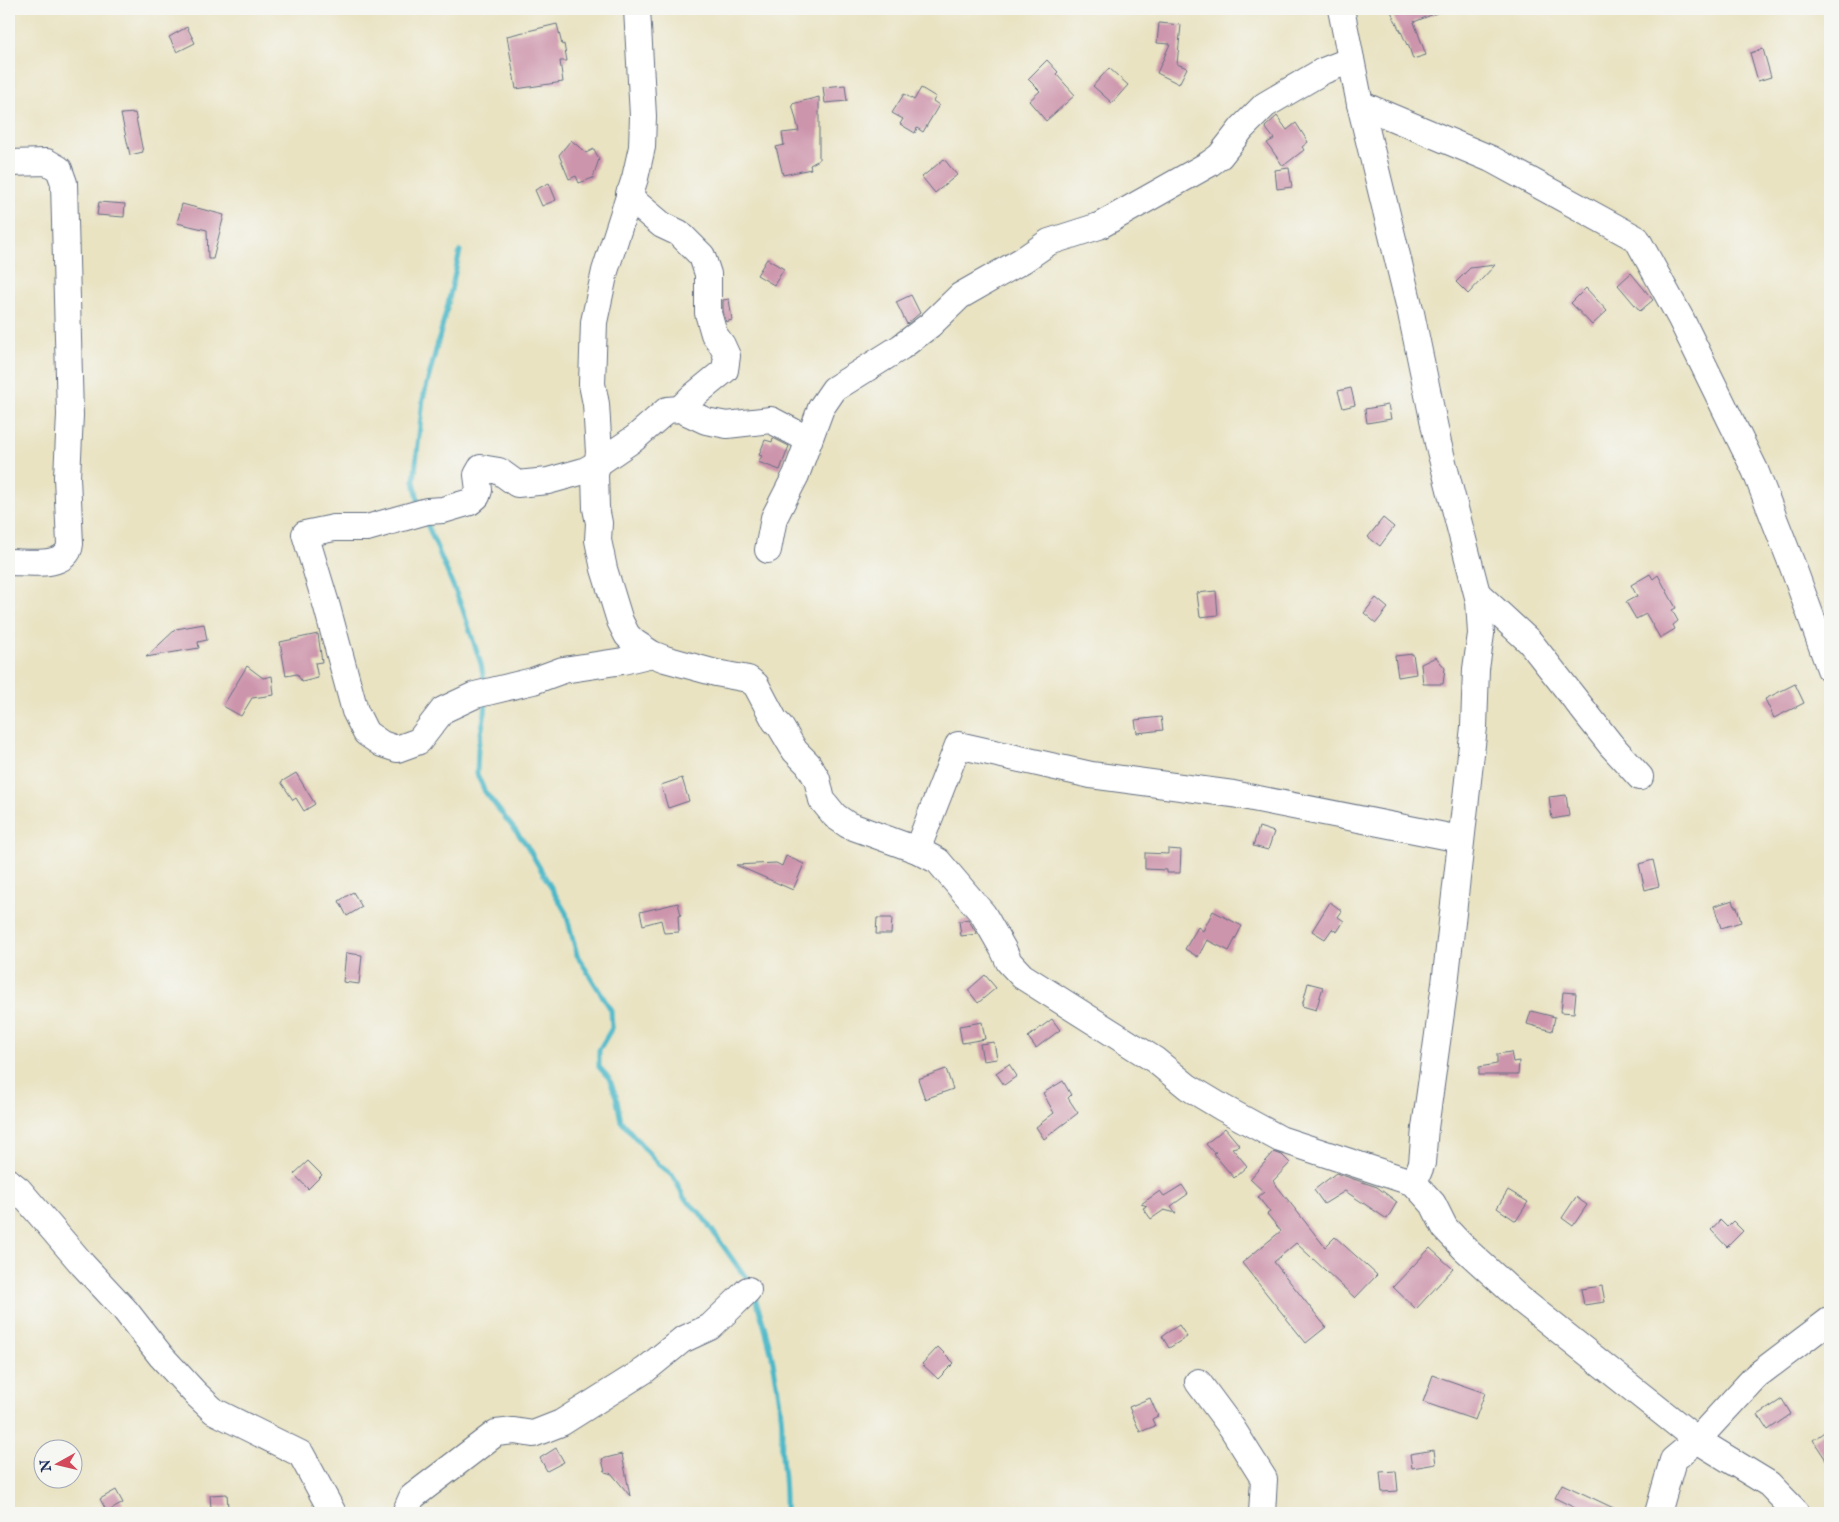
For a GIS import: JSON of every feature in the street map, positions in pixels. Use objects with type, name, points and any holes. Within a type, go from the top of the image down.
[{"type":"street","points":[[637,9],[643,116],[642,147],[605,271],[594,322],[592,384],[596,404],[600,453],[594,475],[599,523],[598,540],[604,569],[623,628],[634,642],[652,654],[716,673],[738,676],[756,685],[775,721],[795,751],[808,764],[818,779],[822,800],[834,816],[848,825],[918,850],[938,861],[983,914],[1009,962],[1022,976],[1156,1060],[1188,1087],[1280,1139],[1414,1183],[1433,1204],[1445,1228],[1465,1249],[1520,1299],[1697,1440],[1769,1484],[1797,1513]]},
{"type":"street","points":[[1340,9],[1360,104],[1411,313],[1438,443],[1478,594],[1481,634],[1476,669],[1474,727],[1445,984],[1422,1163],[1414,1183]]},
{"type":"street","points":[[768,550],[774,518],[796,476],[821,408],[834,389],[900,347],[930,325],[960,296],[1023,260],[1049,242],[1099,226],[1209,164],[1220,156],[1242,128],[1265,105],[1323,71],[1350,60]]},
{"type":"street","points":[[1360,104],[1491,159],[1637,240],[1681,319],[1755,470],[1830,669]]},
{"type":"street","points":[[9,163],[47,162],[59,169],[64,183],[70,415],[67,477],[70,550],[66,556],[56,561],[9,562]]},
{"type":"street","points":[[629,194],[637,204],[662,225],[679,233],[702,256],[708,274],[708,313],[714,334],[727,356],[725,370],[680,409]]},
{"type":"street","points":[[652,654],[563,670],[533,681],[475,695],[443,710],[419,741],[397,749],[382,744],[366,733],[355,711],[330,616],[305,534],[334,528],[367,528],[427,511],[443,510],[470,502],[477,496],[479,490],[477,475],[481,468],[499,472],[517,484],[532,484],[566,477],[597,464],[650,426],[667,410],[680,409],[706,421],[727,425],[771,420],[809,440]]},
{"type":"street","points":[[1478,594],[1530,642],[1611,745],[1640,777]]},
{"type":"street","points":[[918,850],[958,745],[1091,775],[1233,794],[1460,839]]},
{"type":"street","points":[[9,1182],[27,1199],[195,1393],[214,1411],[302,1454],[333,1513]]},
{"type":"street","points":[[405,1513],[412,1497],[496,1433],[514,1431],[533,1434],[561,1423],[645,1370],[682,1340],[710,1327],[748,1290]]},
{"type":"street","points":[[1658,1513],[1673,1460],[1697,1440],[1756,1376],[1830,1320]]},
{"type":"street","points":[[1198,1382],[1232,1428],[1264,1479],[1262,1513]]},
{"type":"building","points":[[1390,9],[1446,9],[1414,22],[1426,55],[1413,59],[1408,44]]},
{"type":"building","points":[[1159,23],[1181,25],[1177,64],[1187,68],[1179,84],[1157,73],[1170,44],[1157,43]]},
{"type":"building","points":[[557,24],[562,45],[564,44],[567,61],[560,61],[563,82],[516,89],[507,36]]},
{"type":"building","points":[[187,27],[195,43],[177,52],[169,37]]},
{"type":"building","points":[[1763,49],[1771,77],[1758,81],[1750,53]]},
{"type":"building","points":[[1047,60],[1058,72],[1056,74],[1075,95],[1046,121],[1029,101],[1040,91],[1028,79]]},
{"type":"building","points":[[1109,68],[1128,85],[1112,103],[1093,86]]},
{"type":"building","points":[[845,85],[847,101],[825,103],[823,87]]},
{"type":"building","points":[[921,88],[936,97],[933,101],[939,105],[923,132],[917,128],[915,133],[900,124],[903,119],[892,113],[904,94],[914,100]]},
{"type":"building","points":[[819,97],[819,160],[810,165],[811,169],[783,175],[776,147],[784,145],[782,133],[799,131],[792,104]]},
{"type":"building","points":[[135,113],[143,152],[130,155],[121,114]]},
{"type":"building","points":[[1277,116],[1287,130],[1296,123],[1308,142],[1302,147],[1304,150],[1283,166],[1267,143],[1274,139],[1265,127]]},
{"type":"building","points":[[571,140],[586,153],[594,149],[599,159],[593,178],[579,183],[576,176],[569,179],[559,155]]},
{"type":"building","points":[[944,159],[957,175],[935,193],[922,177]]},
{"type":"building","points":[[1289,168],[1292,187],[1277,189],[1275,170]]},
{"type":"building","points":[[549,183],[556,200],[542,206],[535,190]]},
{"type":"building","points":[[99,202],[125,204],[124,217],[97,215]]},
{"type":"building","points":[[182,204],[224,215],[213,259],[208,259],[207,230],[177,223]]},
{"type":"building","points":[[767,259],[784,269],[774,285],[757,275]]},
{"type":"building","points":[[1495,265],[1468,294],[1456,282],[1470,268]]},
{"type":"building","points":[[1631,273],[1653,300],[1640,311],[1618,285]]},
{"type":"building","points":[[1586,288],[1607,311],[1592,325],[1571,303]]},
{"type":"building","points":[[911,295],[920,313],[907,324],[896,302]]},
{"type":"building","points":[[729,299],[732,320],[726,322],[723,300]]},
{"type":"building","points":[[1351,388],[1355,405],[1343,408],[1338,391]]},
{"type":"building","points":[[1388,405],[1391,419],[1367,423],[1365,409]]},
{"type":"building","points":[[773,438],[789,446],[780,470],[758,462],[762,456],[759,455],[765,440],[772,442]]},
{"type":"building","points":[[1383,518],[1394,527],[1380,546],[1368,537]]},
{"type":"building","points":[[1650,574],[1653,579],[1658,575],[1676,608],[1672,610],[1678,621],[1673,625],[1675,629],[1660,638],[1646,614],[1636,619],[1626,602],[1637,596],[1631,585]]},
{"type":"building","points":[[1216,591],[1218,615],[1200,617],[1197,593]]},
{"type":"building","points":[[1376,598],[1388,608],[1376,623],[1364,613]]},
{"type":"building","points":[[204,624],[207,640],[198,642],[199,648],[146,657],[176,629]]},
{"type":"building","points":[[318,634],[322,662],[315,663],[318,678],[302,682],[297,674],[286,676],[280,642]]},
{"type":"building","points":[[1413,654],[1416,674],[1398,677],[1395,656]]},
{"type":"building","points":[[1436,657],[1445,668],[1443,684],[1423,684],[1421,664]]},
{"type":"building","points":[[247,666],[263,678],[272,676],[274,695],[252,698],[241,716],[223,706]]},
{"type":"building","points":[[1795,684],[1804,703],[1774,718],[1765,699]]},
{"type":"building","points":[[1161,717],[1163,730],[1137,733],[1135,720]]},
{"type":"building","points":[[296,773],[315,804],[304,811],[296,798],[293,800],[281,782]]},
{"type":"building","points":[[682,778],[689,801],[668,808],[661,785]]},
{"type":"building","points":[[1566,795],[1569,816],[1552,819],[1549,797]]},
{"type":"building","points":[[1259,827],[1274,832],[1268,850],[1253,846]]},
{"type":"building","points":[[1168,849],[1181,850],[1180,873],[1167,873],[1167,870],[1145,869],[1145,853],[1168,854]]},
{"type":"building","points":[[786,856],[804,864],[793,890],[736,865],[776,863],[782,866]]},
{"type":"building","points":[[1653,860],[1659,886],[1645,890],[1639,864]]},
{"type":"building","points":[[353,892],[362,907],[347,916],[339,901]]},
{"type":"building","points":[[1733,900],[1741,922],[1721,928],[1714,906]]},
{"type":"building","points":[[1330,902],[1342,911],[1338,917],[1344,921],[1337,932],[1332,929],[1325,939],[1312,931]]},
{"type":"building","points":[[678,903],[681,915],[678,916],[679,932],[664,933],[661,920],[643,925],[640,912]]},
{"type":"building","points":[[1213,911],[1242,926],[1229,951],[1207,940],[1198,957],[1185,949],[1198,927],[1203,931]]},
{"type":"building","points":[[877,918],[892,918],[891,934],[876,934]]},
{"type":"building","points":[[968,919],[977,934],[961,936],[959,921]]},
{"type":"building","points":[[346,953],[362,955],[359,984],[343,982]]},
{"type":"building","points":[[985,975],[996,988],[978,1003],[968,990]]},
{"type":"building","points":[[1308,983],[1323,987],[1316,1010],[1302,1006]]},
{"type":"building","points":[[1563,992],[1576,993],[1574,1013],[1561,1012]]},
{"type":"building","points":[[1531,1011],[1555,1017],[1552,1031],[1527,1024]]},
{"type":"building","points":[[1052,1019],[1060,1030],[1036,1048],[1028,1037]]},
{"type":"building","points":[[982,1022],[985,1039],[962,1043],[959,1026]]},
{"type":"building","points":[[994,1042],[997,1059],[983,1061],[980,1044]]},
{"type":"building","points":[[1511,1052],[1513,1062],[1519,1061],[1518,1075],[1479,1075],[1479,1067],[1497,1064],[1497,1054]]},
{"type":"building","points":[[1009,1064],[1017,1076],[1004,1085],[996,1073]]},
{"type":"building","points":[[946,1069],[953,1089],[925,1099],[918,1079]]},
{"type":"building","points":[[1063,1081],[1071,1095],[1068,1098],[1078,1113],[1044,1139],[1036,1127],[1054,1113],[1043,1093]]},
{"type":"building","points":[[1225,1128],[1240,1146],[1232,1148],[1247,1166],[1234,1178],[1213,1153],[1216,1152],[1213,1152],[1206,1144]]},
{"type":"building","points":[[1274,1152],[1282,1155],[1290,1163],[1273,1181],[1325,1247],[1335,1237],[1377,1275],[1355,1298],[1296,1243],[1274,1262],[1326,1327],[1306,1343],[1242,1263],[1281,1231],[1267,1214],[1270,1212],[1258,1197],[1264,1192],[1250,1179]]},
{"type":"building","points":[[308,1161],[322,1175],[308,1189],[294,1174]]},
{"type":"building","points":[[1336,1173],[1377,1187],[1397,1202],[1387,1219],[1345,1191],[1324,1204],[1314,1190]]},
{"type":"building","points":[[1182,1185],[1188,1194],[1171,1206],[1176,1213],[1164,1210],[1151,1219],[1143,1208],[1147,1206],[1141,1204],[1160,1191],[1164,1196]]},
{"type":"building","points":[[1508,1190],[1528,1202],[1516,1221],[1497,1208]]},
{"type":"building","points":[[1576,1197],[1587,1205],[1573,1226],[1562,1218]]},
{"type":"building","points":[[1720,1220],[1727,1227],[1733,1221],[1743,1231],[1727,1247],[1711,1230]]},
{"type":"building","points":[[1430,1248],[1453,1269],[1416,1309],[1393,1287]]},
{"type":"building","points":[[1602,1286],[1605,1302],[1584,1305],[1581,1289]]},
{"type":"building","points":[[1179,1325],[1187,1337],[1169,1348],[1162,1336]]},
{"type":"building","points":[[938,1347],[954,1363],[938,1379],[922,1364]]},
{"type":"building","points":[[1433,1375],[1485,1393],[1475,1420],[1423,1402]]},
{"type":"building","points":[[1150,1398],[1158,1416],[1152,1419],[1155,1426],[1140,1432],[1129,1407]]},
{"type":"building","points":[[1782,1399],[1791,1414],[1768,1430],[1758,1415]]},
{"type":"building","points":[[1830,1428],[1830,1466],[1813,1440]]},
{"type":"building","points":[[556,1448],[564,1462],[547,1471],[540,1458]]},
{"type":"building","points":[[1434,1450],[1436,1464],[1412,1468],[1410,1454]]},
{"type":"building","points":[[622,1454],[630,1496],[612,1474],[605,1472],[602,1459]]},
{"type":"building","points":[[1396,1471],[1398,1491],[1382,1492],[1380,1472]]},
{"type":"building","points":[[1562,1484],[1624,1513],[1585,1513],[1555,1498]]},
{"type":"building","points":[[116,1490],[123,1503],[107,1512],[100,1499]]},
{"type":"building","points":[[227,1494],[228,1507],[211,1508],[210,1495]]},
{"type":"waterway","points":[[419,505],[414,481],[423,399],[460,251]]},
{"type":"waterway","points":[[425,519],[462,607],[481,664],[485,685]]},
{"type":"waterway","points":[[486,701],[478,748],[477,774],[485,792],[526,844],[566,913],[577,955],[611,1010],[612,1028],[599,1050],[599,1067],[609,1078],[616,1096],[621,1121],[659,1165],[674,1177],[684,1198],[700,1213],[749,1282]]},
{"type":"waterway","points":[[754,1295],[768,1339],[779,1399],[782,1425],[785,1513]]}]
